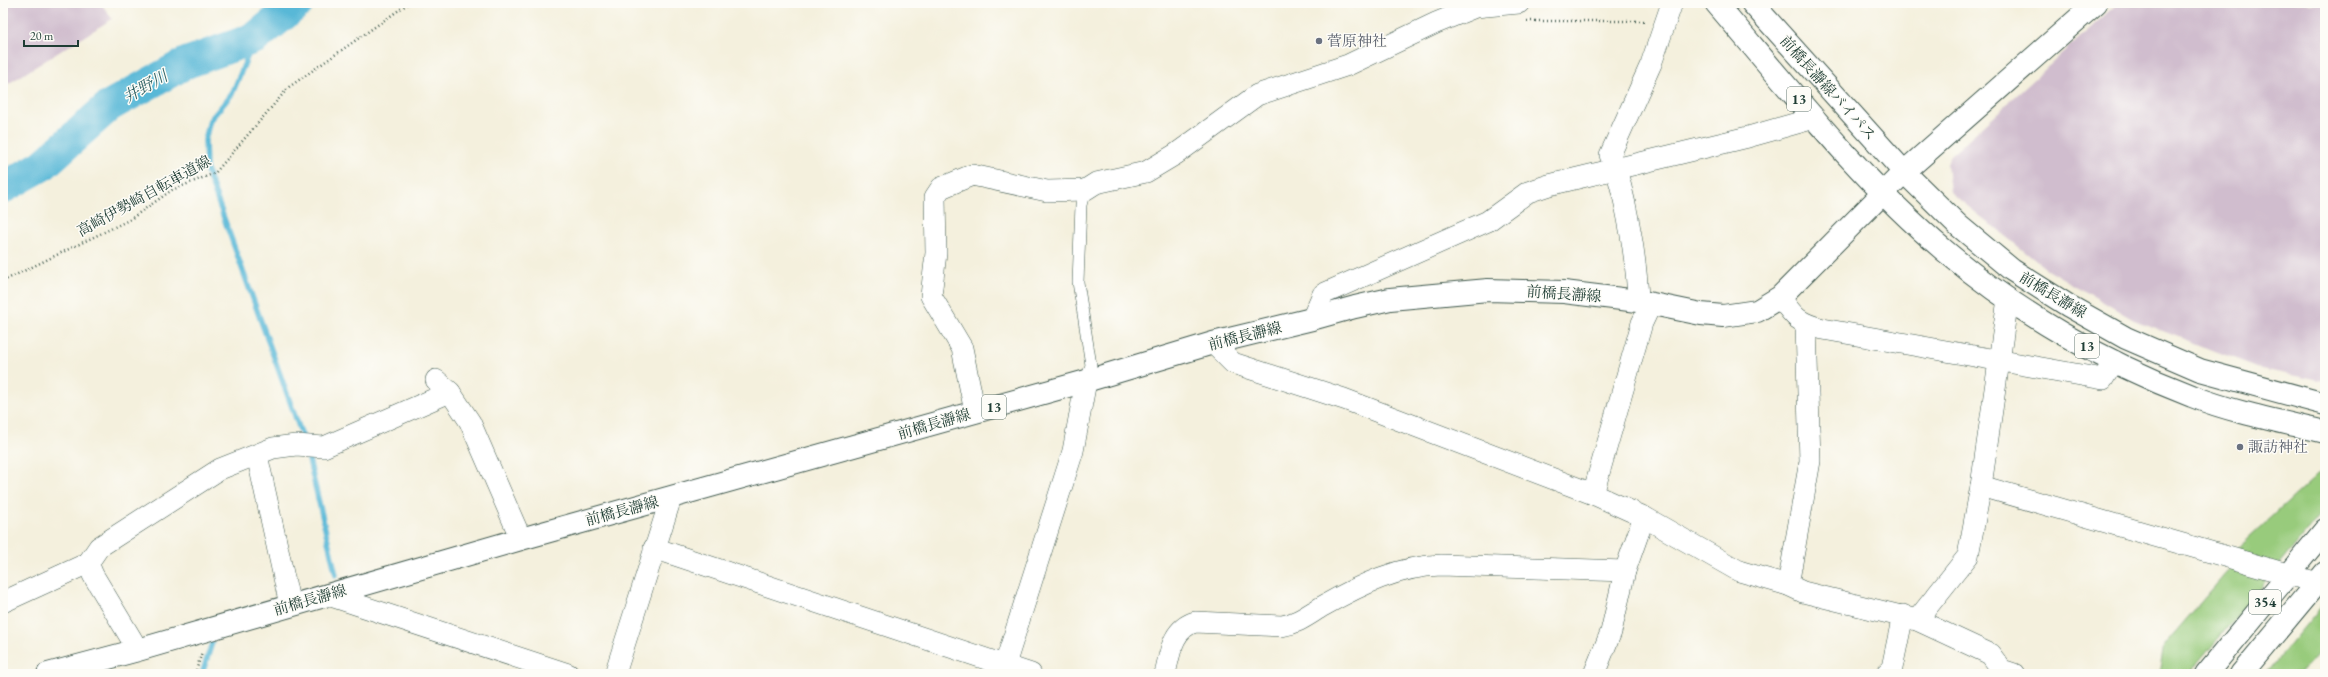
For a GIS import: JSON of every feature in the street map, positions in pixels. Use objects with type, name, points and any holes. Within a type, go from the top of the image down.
[{"type":"main road","name":"前橋長瀞線バイパス","points":[[1716,3],[1815,118],[1884,194]]},
{"type":"main road","name":"前橋長瀞線バイパス","points":[[1752,3],[1904,172]]},
{"type":"main road","points":[[1904,172],[2096,3]]},
{"type":"main road","name":"前橋長瀞線","points":[[48,674],[138,650],[521,539],[1086,382],[1213,343],[1312,319],[1355,306],[1390,299],[1488,290],[1564,292],[1645,302],[1701,314],[1723,316],[1757,311],[1780,296],[1884,194],[1904,172],[1959,226],[2012,270],[2068,306],[2126,338],[2200,370],[2325,404]]},
{"type":"main road","name":"前橋長瀞線","points":[[1884,194],[1945,251],[2008,299],[2060,332],[2114,361],[2192,397],[2285,423],[2325,432]]},
{"type":"main road","name":"354","points":[[2206,674],[2325,530]]},
{"type":"main road","name":"354","points":[[2241,674],[2322,580]]},
{"type":"street","points":[[975,412],[962,348],[931,296],[936,253],[935,197],[941,188],[972,175],[1047,191],[1085,190],[1096,183],[1146,172],[1176,154],[1257,95],[1348,65],[1436,23],[1475,7],[1521,12]]},
{"type":"street","points":[[1593,494],[1642,323],[1645,302],[1617,169],[1610,155],[1651,64],[1669,12]]},
{"type":"street","points":[[1312,319],[1323,294],[1488,221],[1528,192],[1582,176],[1748,137],[1815,118]]},
{"type":"street","points":[[1780,296],[1794,318],[1806,325],[2103,379],[2114,361]]},
{"type":"street","points":[[1886,674],[1892,668],[1910,618],[1968,556],[1981,486],[2008,299]]},
{"type":"street","points":[[1788,585],[1810,461],[1806,325]]},
{"type":"street","points":[[1213,343],[1233,363],[1344,399],[1593,494],[1644,517],[1739,571],[1788,585],[1803,592],[1910,618],[1990,654],[2006,673]]},
{"type":"street","points":[[1003,670],[1073,451],[1086,382]]},
{"type":"street","points":[[3,602],[88,563],[99,547],[220,469],[273,448],[305,446],[324,447],[443,386],[460,405],[480,442],[521,539]]},
{"type":"street","points":[[257,454],[290,605]]},
{"type":"street","points":[[1981,486],[2288,574],[2322,580]]},
{"type":"street","points":[[615,674],[671,498]]},
{"type":"street","points":[[1594,674],[1611,632],[1625,572],[1644,517]]},
{"type":"street","points":[[654,548],[1003,670],[1031,674]]},
{"type":"street","points":[[88,563],[93,575],[138,650]]},
{"type":"street","points":[[1165,674],[1174,640],[1185,625],[1195,622],[1282,626],[1294,624],[1323,606],[1387,574],[1406,569],[1441,565],[1625,572]]},
{"type":"street","points":[[328,595],[568,674]]},
{"type":"lane","points":[[1085,190],[1081,205],[1078,282],[1090,365],[1086,382]]},
{"type":"path","name":"高崎伊勢崎自転車道線","points":[[3,280],[129,220],[172,190],[215,173],[290,87],[409,3]]},
{"type":"path","points":[[1521,12],[1669,12]]},
{"type":"shaded area","points":[[3,3],[101,3],[112,19],[3,87]]},
{"type":"shaded area","points":[[2118,3],[2325,3],[2325,382],[2262,369],[2134,320],[2045,268],[1950,192],[1947,164],[1951,155]]},
{"type":"green space","points":[[2325,468],[2325,509],[2189,674],[2159,674],[2164,645],[2233,565],[2234,552]]},
{"type":"green space","points":[[2325,602],[2325,645],[2299,674],[2265,674]]},
{"type":"waterway","name":"井野川","points":[[3,188],[43,165],[109,106],[186,63],[255,38],[298,3]]},
{"type":"waterway","points":[[255,38],[232,94],[210,120],[205,140],[206,168],[304,441]]},
{"type":"waterway","points":[[307,451],[336,575]]},
{"type":"waterway","points":[[202,674],[212,643]]},
{"type":"place","name":"菅原神社","points":[[1319,41]]},
{"type":"place","name":"諏訪神社","points":[[2240,447]]}]
